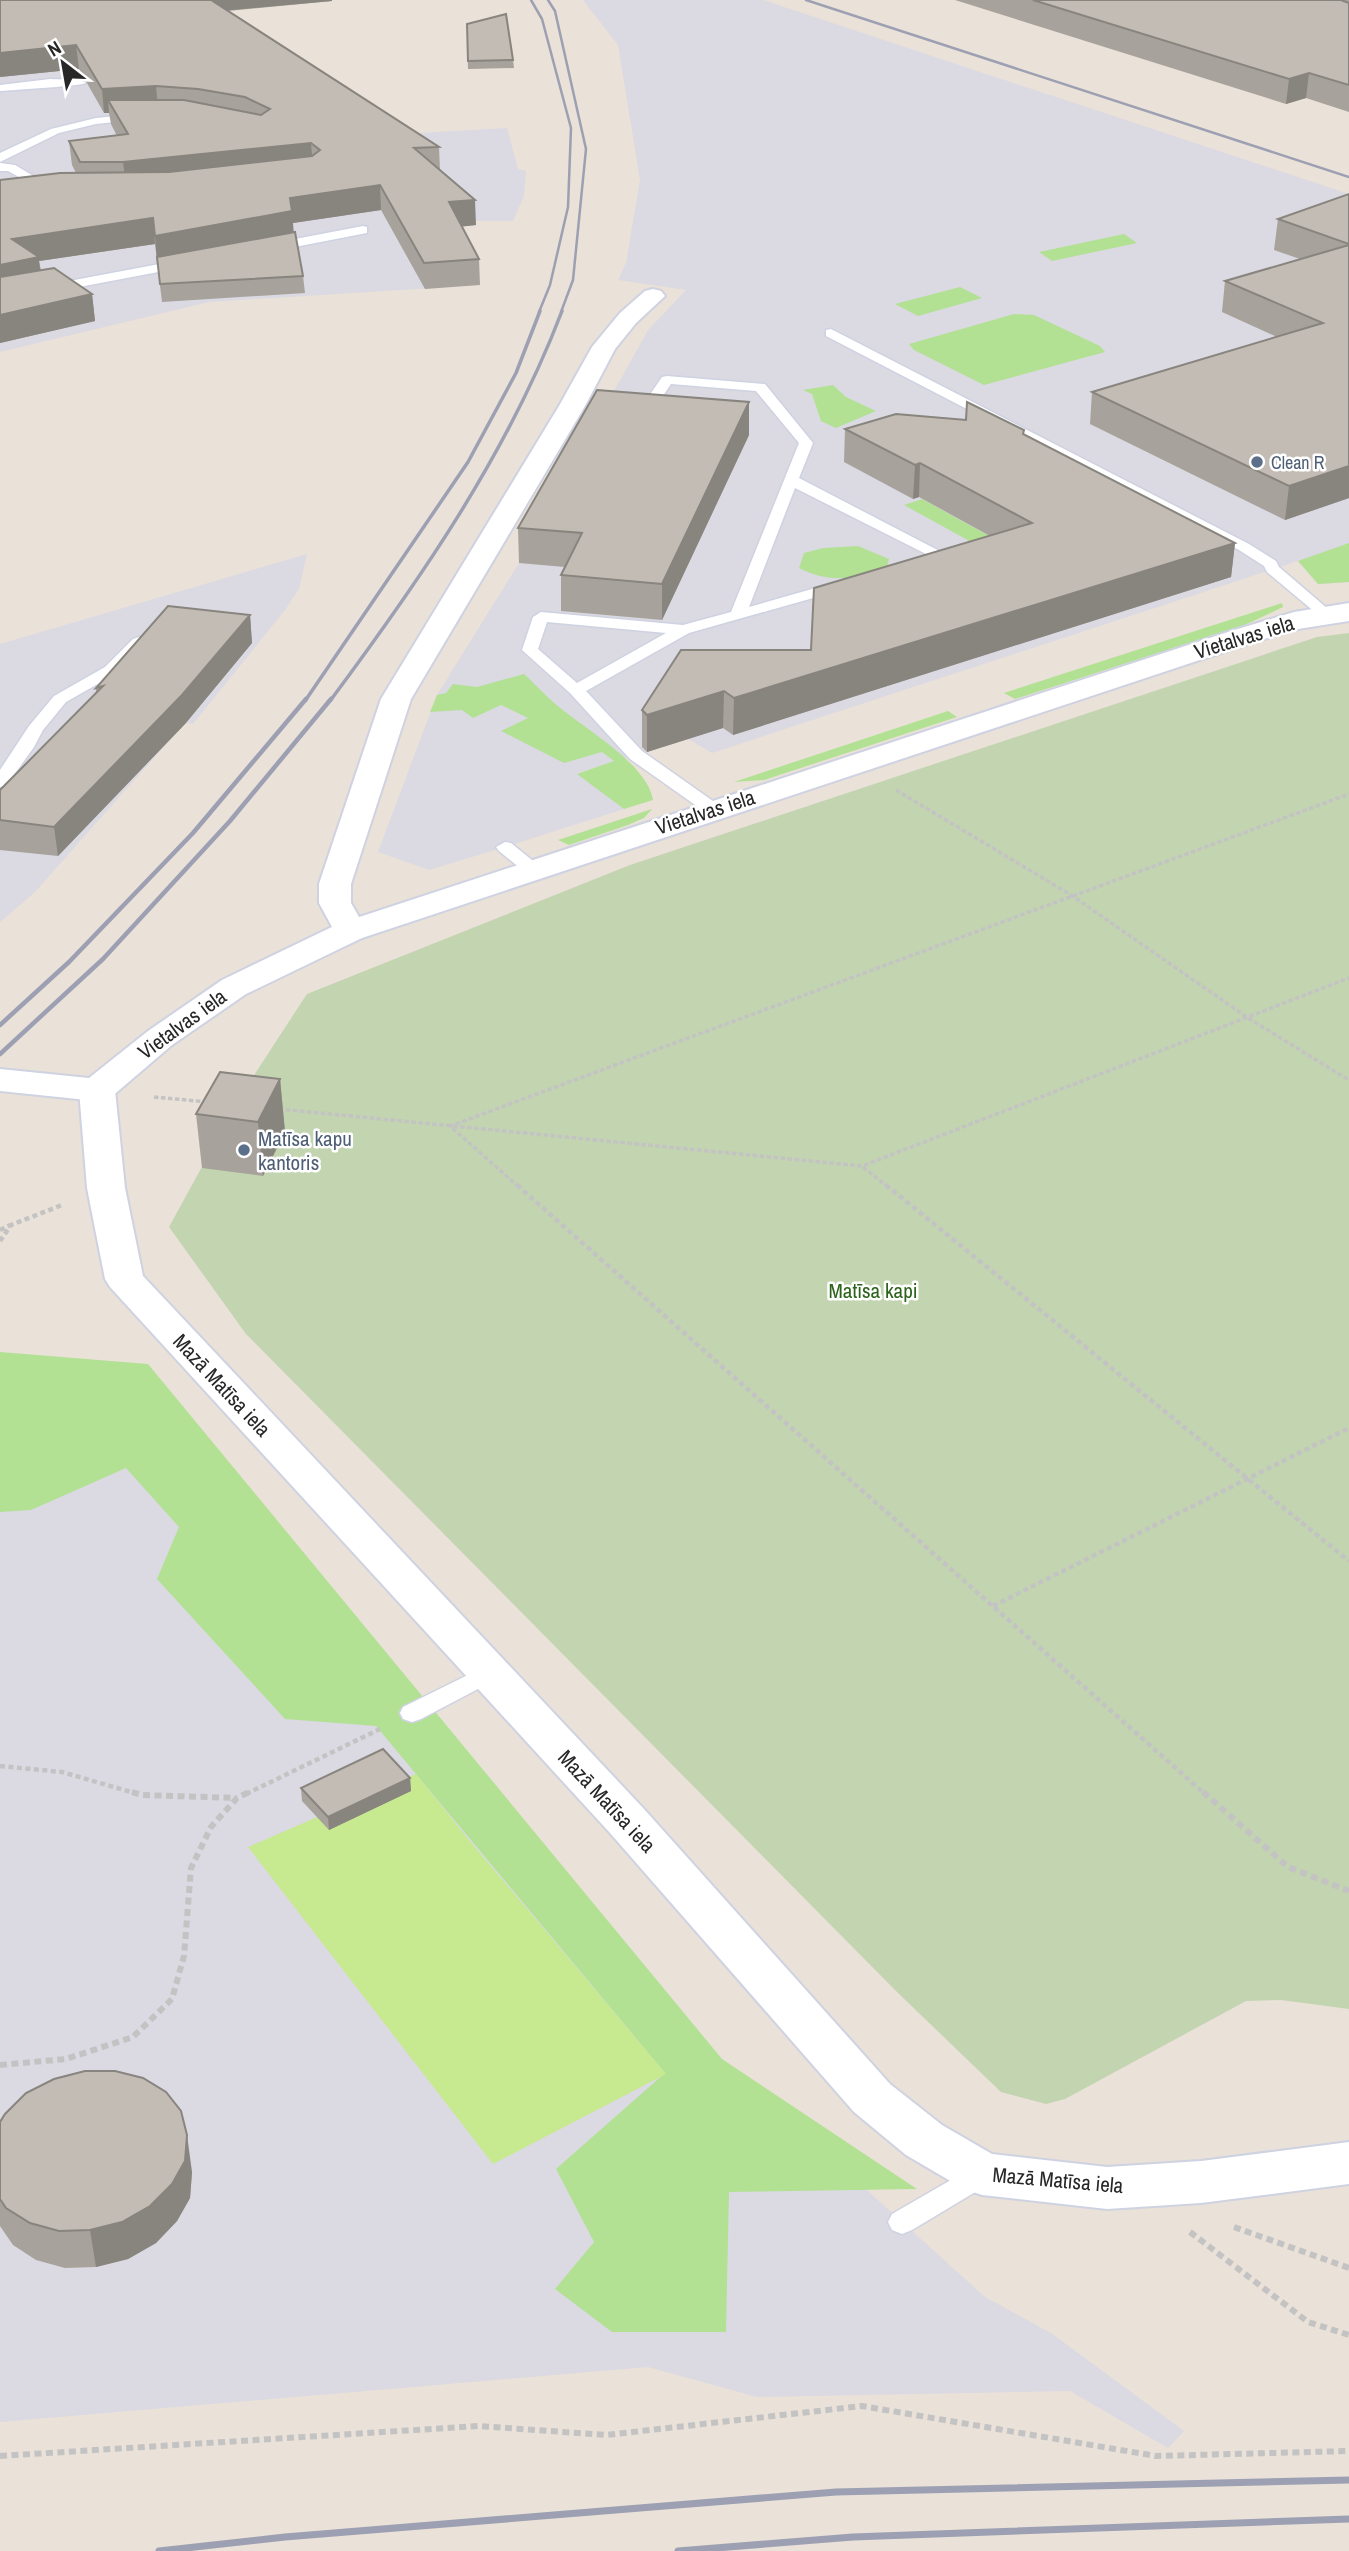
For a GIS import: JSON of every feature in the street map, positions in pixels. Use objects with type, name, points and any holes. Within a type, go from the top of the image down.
[{"type":"street","points":[[350,931],[335,903],[335,884],[396,699],[552,440],[604,347],[628,318],[653,296]]},
{"type":"street","name":"Vietalvas iela","points":[[97,1090],[160,1038],[233,987],[350,931],[1241,637],[1338,613]]},
{"type":"street","points":[[0,1080],[97,1090]]},
{"type":"street","name":"Mazā Matīsa iela","points":[[97,1090],[106,1188],[124,1279],[626,1821],[872,2098],[924,2140],[982,2174],[1107,2188],[1201,2182],[1349,2163]]},
{"type":"lane","points":[[0,88],[50,82],[80,83]]},
{"type":"lane","points":[[0,158],[55,131],[96,121],[144,117]]},
{"type":"lane","points":[[0,167],[11,168],[36,181],[24,192]]},
{"type":"lane","points":[[0,196],[50,192]]},
{"type":"lane","points":[[253,250],[363,230]]},
{"type":"lane","points":[[0,298],[198,261]]},
{"type":"lane","points":[[831,333],[1244,547],[1338,613]]},
{"type":"lane","points":[[643,415],[667,380],[724,390],[760,387],[806,443],[738,615]]},
{"type":"lane","points":[[791,480],[943,557],[918,565]]},
{"type":"lane","points":[[576,690],[683,630],[853,583]]},
{"type":"lane","points":[[683,630],[541,617],[530,650],[576,690],[636,755],[714,810]]},
{"type":"lane","points":[[0,782],[26,747],[35,729],[60,699],[111,670],[143,638]]},
{"type":"lane","points":[[505,847],[533,869]]},
{"type":"lane","points":[[412,1713],[488,1673]]},
{"type":"lane","points":[[902,2222],[982,2174]]},
{"type":"path","points":[[895,790],[1071,895],[1248,1018],[1349,1080]]},
{"type":"path","points":[[450,1126],[1349,794]]},
{"type":"path","points":[[276,1109],[862,1166],[1349,978]]},
{"type":"path","points":[[97,1090],[210,1102]]},
{"type":"path","points":[[450,1126],[1288,1867],[1349,1891]]},
{"type":"path","points":[[862,1166],[1349,1561]]},
{"type":"path","points":[[0,1230],[106,1188]]},
{"type":"path","points":[[0,1241],[11,1225]]},
{"type":"path","points":[[993,1606],[1349,1428]]},
{"type":"path","points":[[0,2065],[66,2059],[133,2037],[172,1999],[184,1956],[191,1868],[211,1827],[237,1798],[412,1713]]},
{"type":"path","points":[[0,1766],[62,1772],[142,1795],[237,1798]]},
{"type":"path","points":[[1223,2223],[1349,2268]]},
{"type":"path","points":[[1188,2231],[1308,2322],[1349,2335]]},
{"type":"path","points":[[0,2456],[479,2426],[606,2435],[862,2406],[1156,2456],[1349,2451]]},
{"type":"shaded area","points":[[583,0],[763,0],[1349,194],[1349,582],[1318,584],[1298,561],[712,753],[688,739],[578,773],[624,809],[505,847],[429,870],[378,852],[437,695],[519,563],[648,330],[686,290],[618,280],[626,263],[640,180],[618,45]]},
{"type":"shaded area","points":[[0,31],[384,135],[507,128],[518,169],[526,171],[524,196],[513,221],[474,221],[475,225],[450,228],[480,285],[209,302],[0,352]]},
{"type":"shaded area","points":[[307,554],[299,589],[285,610],[193,724],[185,723],[35,892],[0,922],[0,644]]},
{"type":"shaded area","points":[[156,1427],[722,2059],[985,2297],[1051,2333],[1184,2431],[1168,2448],[1070,2391],[757,2397],[648,2367],[0,2422],[0,1490]]},
{"type":"green space","points":[[1124,234],[1137,243],[1052,261],[1039,252]]},
{"type":"green space","points":[[960,287],[982,298],[918,316],[895,304]]},
{"type":"green space","points":[[1014,314],[1034,315],[1100,346],[1105,352],[984,385],[914,350],[909,344]]},
{"type":"green space","points":[[833,385],[846,397],[876,411],[836,428],[821,421],[812,394],[803,390]]},
{"type":"green space","points":[[922,499],[991,537],[973,543],[904,505]]},
{"type":"green space","points":[[1349,543],[1349,582],[1318,584],[1298,561]]},
{"type":"green space","points":[[858,546],[889,559],[887,567],[843,578],[821,576],[799,568],[804,553],[823,548]]},
{"type":"green space","points":[[1282,603],[1283,607],[1245,625],[1015,699],[1004,693]]},
{"type":"green space","name":"Matīsa kapi","points":[[1349,633],[1349,2009],[1281,2000],[1246,2001],[1065,2099],[1046,2104],[1001,2092],[897,1992],[246,1334],[169,1227],[243,1092],[307,994],[630,865],[1317,637]]},
{"type":"green space","points":[[524,674],[548,698],[626,759],[648,786],[653,800],[624,809],[577,774],[614,761],[602,752],[564,763],[501,731],[528,718],[501,705],[473,718],[462,710],[430,712],[437,695],[446,693],[453,684],[477,687]]},
{"type":"green space","points":[[948,711],[957,717],[764,780],[734,782]]},
{"type":"green space","points":[[652,809],[644,818],[628,825],[569,845],[558,840]]},
{"type":"green space","points":[[0,1352],[148,1364],[722,2059],[917,2189],[729,2192],[726,2332],[612,2332],[555,2289],[594,2242],[556,2169],[665,2073],[376,1726],[285,1719],[157,1579],[179,1527],[126,1468],[31,1510],[0,1512]]},
{"type":"green space","points":[[416,1774],[666,2074],[493,2164],[248,1847]]},
{"type":"building","points":[[0,0],[211,0],[439,147],[414,148],[475,200],[449,202],[479,259],[424,263],[380,185],[290,198],[292,211],[155,236],[153,218],[12,239],[39,257],[0,265],[0,180],[60,173],[169,172],[312,156],[320,150],[311,143],[123,162],[80,162],[69,141],[128,134],[108,100],[184,100],[261,115],[270,109],[245,97],[198,89],[156,86],[102,89],[76,45],[0,53]]},
{"type":"building","points":[[1033,0],[1341,0],[1349,3],[1349,85],[1309,73],[1289,79]]},
{"type":"building","points":[[506,14],[513,60],[468,61],[467,24]]},
{"type":"building","points":[[1349,194],[1349,244],[1278,219]]},
{"type":"building","points":[[295,232],[303,276],[160,284],[157,257]]},
{"type":"building","points":[[1349,245],[1349,466],[1289,486],[1092,392],[1323,323],[1225,281]]},
{"type":"building","points":[[54,268],[92,294],[0,315],[0,277]]},
{"type":"building","points":[[597,390],[749,402],[662,584],[561,575],[582,533],[518,528]]},
{"type":"building","points":[[967,402],[1024,430],[1023,434],[1235,543],[734,698],[724,691],[647,715],[642,710],[681,650],[811,650],[814,588],[1032,523],[920,463],[915,465],[845,429],[896,414],[966,420]]},
{"type":"building","points":[[168,606],[250,615],[182,695],[54,827],[0,820],[0,790],[103,686],[96,688]]},
{"type":"building","points":[[220,1072],[280,1079],[258,1122],[196,1114]]},
{"type":"building","points":[[383,1749],[410,1778],[328,1817],[301,1788]]},
{"type":"building","points":[[85,2071],[115,2071],[143,2078],[166,2092],[181,2111],[187,2135],[185,2161],[172,2184],[150,2206],[122,2222],[90,2230],[59,2231],[30,2223],[6,2208],[0,2199],[0,2122],[26,2093],[54,2079]]},
{"type":"railway","points":[[531,0],[542,19],[571,128],[568,207],[550,285],[539,312]]},
{"type":"railway","points":[[548,0],[555,11],[586,149],[573,280],[561,312]]},
{"type":"railway","points":[[806,0],[1349,177]]},
{"type":"railway","points":[[305,701],[468,462],[516,373],[540,311]]},
{"type":"railway","points":[[330,701],[397,609],[460,514],[516,415],[562,311]]},
{"type":"railway","points":[[0,1025],[69,962],[193,833],[306,699]]},
{"type":"railway","points":[[0,1054],[103,959],[230,821],[331,699]]},
{"type":"railway","points":[[159,2551],[285,2537],[836,2492],[1349,2480]]},
{"type":"railway","points":[[678,2551],[853,2537],[1349,2519]]},
{"type":"place","name":"Clean R","points":[[1257,462]]},
{"type":"place","name":"Matīsa kapu kantoris","points":[[244,1150]]}]
